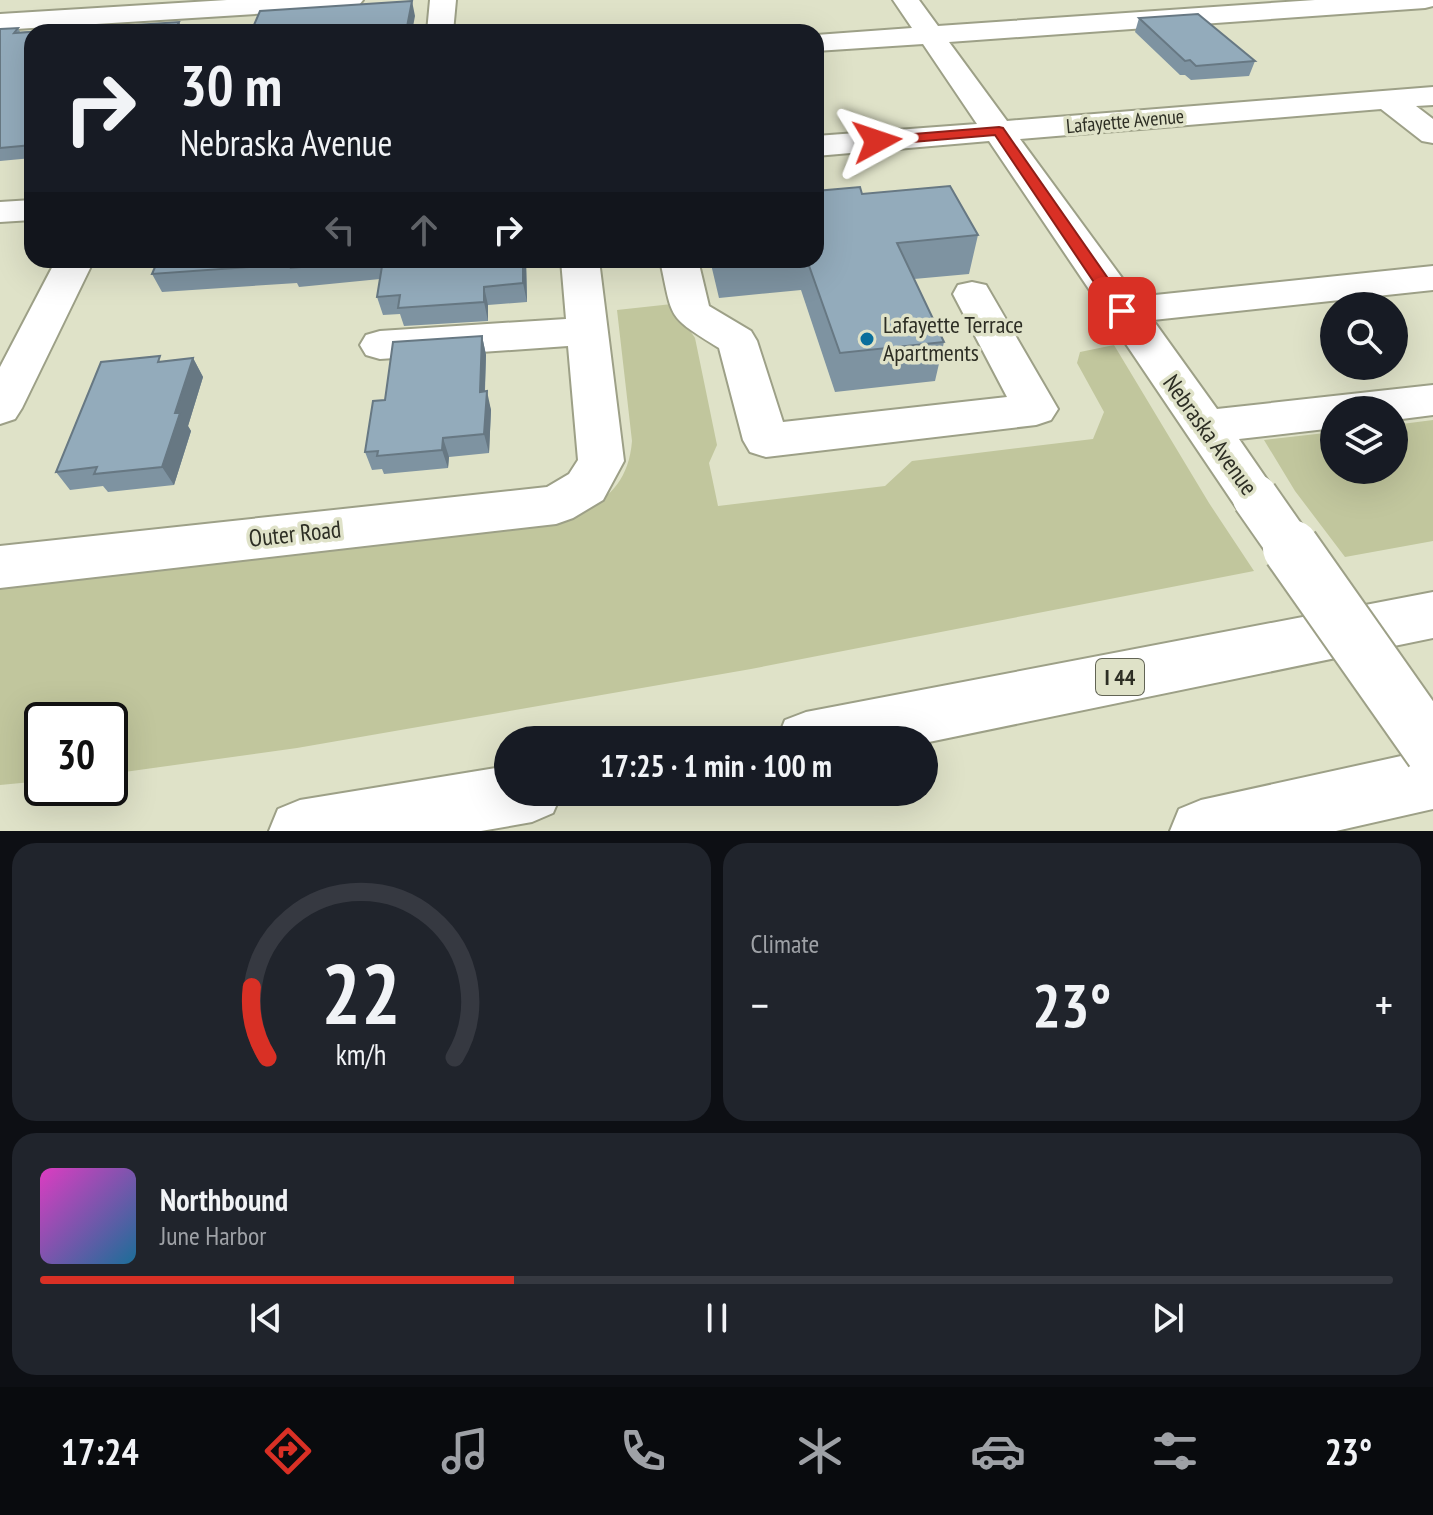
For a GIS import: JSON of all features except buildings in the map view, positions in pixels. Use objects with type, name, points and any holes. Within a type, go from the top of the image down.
[{"type":"main road","points":[[0,22],[350,0]]},
{"type":"main road","points":[[441,24],[443,0]]},
{"type":"main road","name":"Nebraska Avenue","points":[[906,0],[1433,750]]},
{"type":"main road","points":[[824,42],[1425,0]]},
{"type":"main road","name":"Lafayette Avenue","points":[[824,145],[1433,96]]},
{"type":"main road","points":[[1388,100],[1433,134]]},
{"type":"main road","points":[[0,212],[24,210]]},
{"type":"main road","points":[[0,408],[71,268]]},
{"type":"main road","points":[[380,345],[587,331],[581,268]]},
{"type":"main road","points":[[681,268],[691,313],[737,341],[766,440],[1036,409],[972,294]]},
{"type":"main road","points":[[1122,311],[1433,278]]},
{"type":"main road","name":"Outer Road","points":[[0,567],[556,505],[586,487],[601,461],[587,331]]},
{"type":"main road","points":[[1408,403],[1433,400]]},
{"type":"main road","points":[[1204,427],[1320,414]]},
{"type":"main road","name":"I 44","points":[[876,726],[1433,615]]},
{"type":"main road","points":[[1201,831],[1433,779]]},
{"type":"main road","points":[[300,831],[494,798]]},
{"type":"green space","points":[[672,304],[695,338],[717,445],[709,463],[718,506],[885,486],[912,461],[1093,439],[1104,412],[1077,363],[1080,352],[1114,345],[1209,503],[1254,571],[751,669],[297,748],[128,771],[128,702],[24,702],[24,783],[0,785],[0,588],[556,522],[585,510],[617,484],[629,458],[632,441],[617,310]]},
{"type":"green space","points":[[1433,420],[1433,541],[1345,557],[1295,491],[1264,440],[1320,434],[1320,484],[1408,484],[1408,423]]},
{"type":"place","name":"Lafayette Terrace Apartments","points":[[867,339]]},
{"type":"route","points":[[877,141],[999,131],[1122,311]]}]
